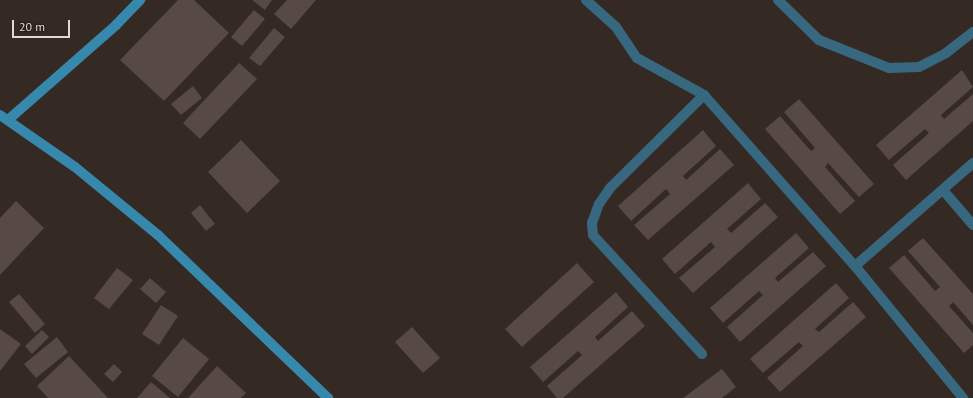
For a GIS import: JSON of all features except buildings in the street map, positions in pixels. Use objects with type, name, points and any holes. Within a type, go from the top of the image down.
[{"type":"main road","points":[[140,0],[116,25],[4,118],[76,167],[158,235],[328,398]]},
{"type":"street","points":[[586,0],[616,26],[637,58],[704,95],[855,266],[963,398]]},
{"type":"street","points":[[778,0],[819,40],[889,68],[919,67],[946,53],[973,32]]},
{"type":"street","points":[[702,354],[592,235],[592,223],[598,204],[610,188],[704,95]]},
{"type":"street","points":[[855,266],[973,163]]},
{"type":"street","points":[[943,190],[973,225]]}]
